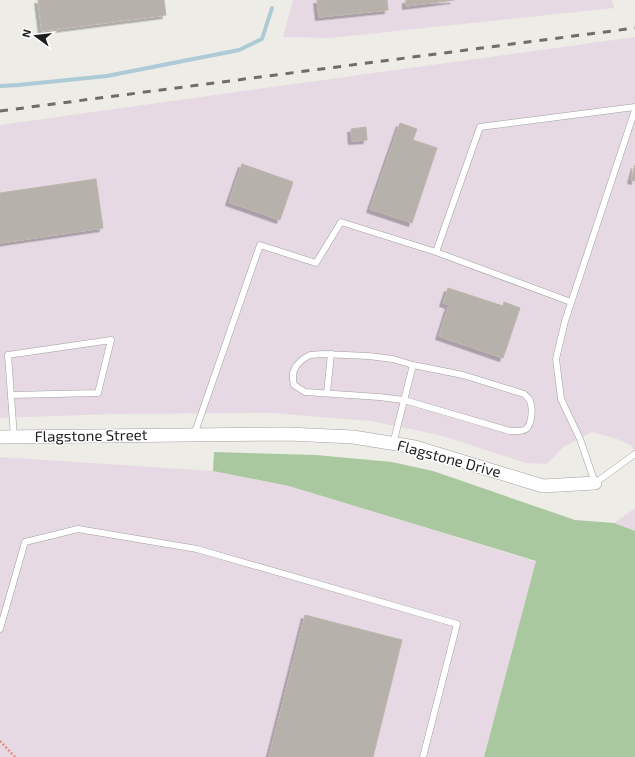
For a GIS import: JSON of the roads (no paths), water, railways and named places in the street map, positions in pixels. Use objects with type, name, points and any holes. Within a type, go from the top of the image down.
[{"type":"street","name":"Flagstone Drive","points":[[188,435],[296,434],[352,437],[415,447],[543,486],[595,483]]},
{"type":"street","name":"Flagstone Street","points":[[0,437],[188,435]]},
{"type":"lane","points":[[436,252],[480,127],[635,108],[565,321],[556,359],[561,399],[580,439],[595,483],[635,454]]},
{"type":"lane","points":[[188,435],[260,245],[316,263],[341,222],[436,252],[571,302]]},
{"type":"lane","points":[[11,395],[98,393],[111,340],[8,355],[14,437]]},
{"type":"lane","points":[[327,393],[331,354]]},
{"type":"lane","points":[[331,354],[368,356],[393,360],[463,375],[524,394],[530,401],[530,422],[525,430],[510,431],[404,400],[305,392],[294,385],[293,373],[296,366],[303,358],[310,355],[331,354]]},
{"type":"lane","points":[[393,444],[413,365]]},
{"type":"lane","points":[[0,629],[25,542],[78,529],[197,549],[457,624],[423,757]]},
{"type":"waterway","points":[[0,86],[107,76],[239,50],[262,39],[272,8]]},
{"type":"railway","points":[[0,111],[635,28]]}]
